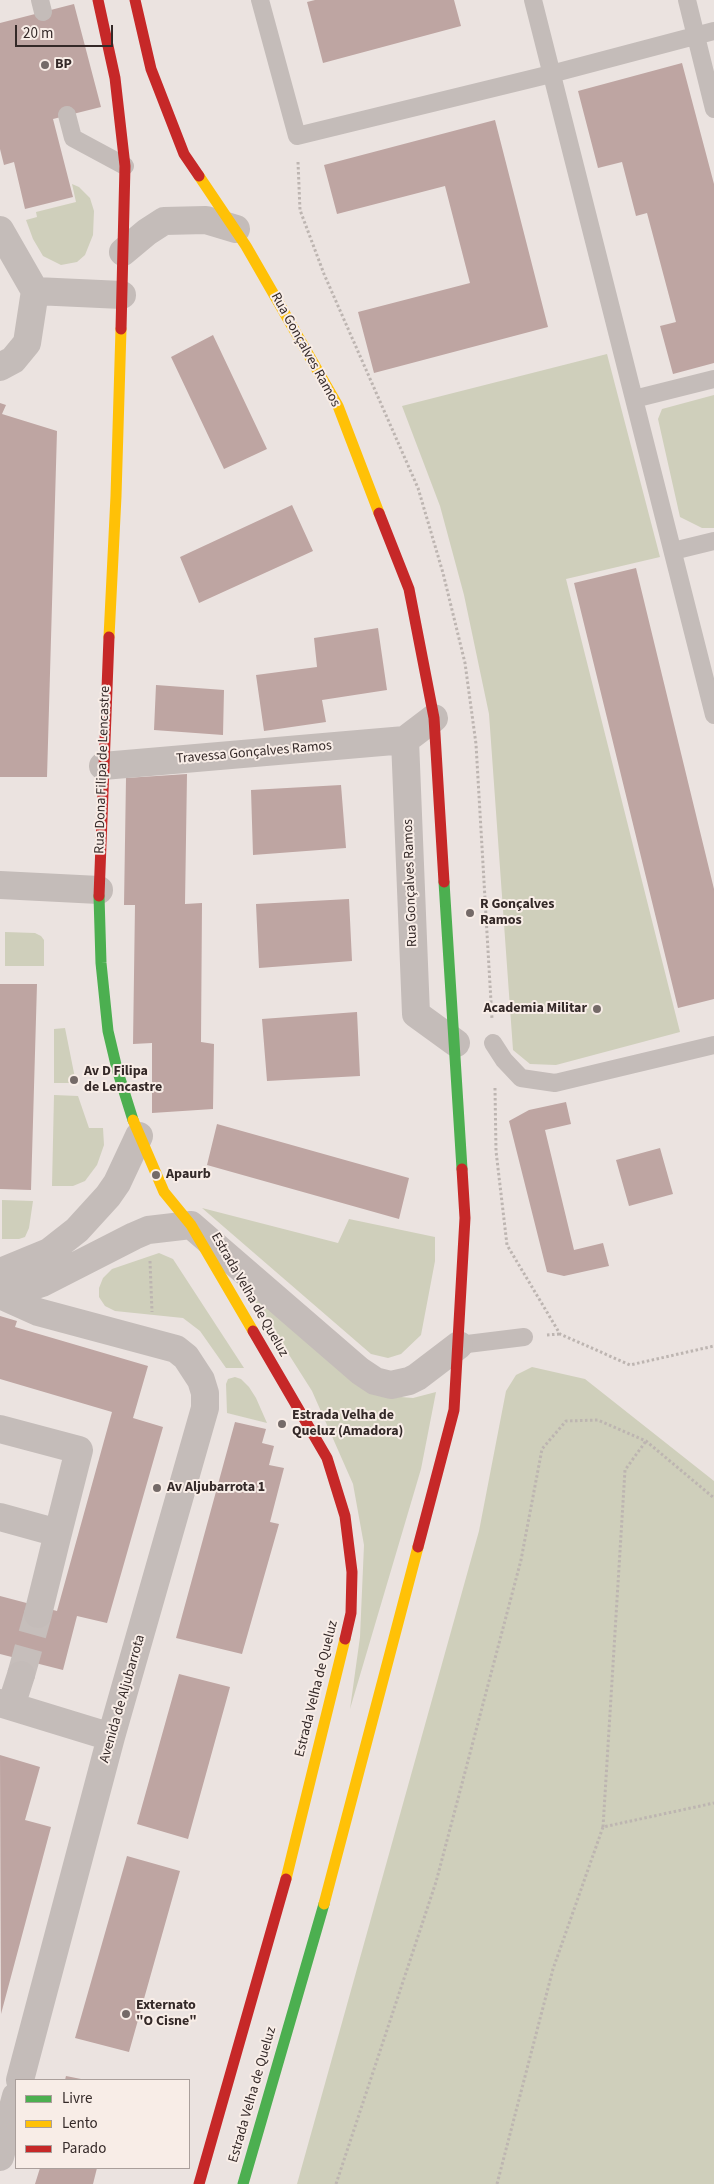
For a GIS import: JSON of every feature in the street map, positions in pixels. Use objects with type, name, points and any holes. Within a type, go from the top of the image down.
[{"type":"main road","name":"Rua Dona Filipa de Lencastre","points":[[98,0],[116,78],[125,166],[116,496],[99,890],[102,963],[108,1031],[117,1069],[139,1136],[164,1192],[191,1225]]},
{"type":"main road","name":"Rua Gonçalves Ramos","points":[[135,0],[151,69],[184,154],[236,229],[338,406],[408,589],[434,718],[456,1042],[465,1218],[459,1345]]},
{"type":"main road","name":"Estrada Velha de Queluz","points":[[191,1225],[327,1458],[345,1516],[352,1572],[351,1613],[293,1853],[199,2184]]},
{"type":"main road","name":"Estrada Velha de Queluz","points":[[243,2184],[336,1863],[454,1410],[459,1345]]},
{"type":"street","points":[[123,252],[146,232],[164,221],[206,220],[236,229]]},
{"type":"street","points":[[0,230],[35,291],[27,342],[13,360],[0,367]]},
{"type":"street","points":[[35,291],[122,295]]},
{"type":"street","points":[[405,740],[434,718]]},
{"type":"street","name":"Travessa Gonçalves Ramos","points":[[103,766],[405,740]]},
{"type":"street","name":"Rua Gonçalves Ramos","points":[[405,740],[416,1014],[456,1042]]},
{"type":"street","points":[[0,885],[99,890]]},
{"type":"street","points":[[0,1272],[48,1252],[62,1243],[96,1210],[117,1183],[139,1136]]},
{"type":"street","points":[[79,1323],[64,1305],[57,1276],[61,1259],[79,1240],[96,1210]]},
{"type":"street","points":[[0,1290],[27,1288],[42,1284],[148,1230],[191,1225],[360,1371],[375,1381],[391,1385],[409,1381],[459,1345]]},
{"type":"street","name":"Avenida de Aljubarrota","points":[[0,1295],[38,1312],[176,1350],[186,1357],[201,1380],[205,1408],[111,1737],[20,2079]]},
{"type":"street","points":[[0,1429],[80,1450],[38,1614]]},
{"type":"street","points":[[0,1516],[58,1533]]},
{"type":"street","points":[[21,1675],[6,1705],[111,1737]]},
{"type":"street","points":[[2,2141],[15,2099]]},
{"type":"lane","points":[[260,0],[297,136],[551,74],[714,31]]},
{"type":"lane","points":[[532,0],[714,715]]},
{"type":"lane","points":[[687,0],[714,109]]},
{"type":"lane","points":[[67,115],[73,138],[125,166]]},
{"type":"lane","points":[[634,399],[714,379]]},
{"type":"lane","points":[[673,552],[714,541]]},
{"type":"lane","points":[[494,1043],[504,1060],[521,1078],[555,1083],[714,1045]]},
{"type":"lane","points":[[459,1345],[524,1337]]},
{"type":"path","points":[[148,1230],[153,1343]]},
{"type":"path","points":[[336,2184],[436,1882],[521,1560],[542,1450],[566,1421],[598,1420],[646,1441],[714,1498]]},
{"type":"path","points":[[497,2184],[553,1969],[603,1827],[625,1470],[646,1441]]},
{"type":"path","points":[[603,1827],[714,1803]]},
{"type":"green space","points":[[72,184],[79,187],[90,198],[94,211],[93,235],[85,255],[77,262],[61,265],[43,256],[33,239],[26,220],[37,217],[36,212],[76,202]]},
{"type":"green space","points":[[607,354],[660,557],[566,579],[680,1032],[556,1065],[530,1064],[513,1050],[489,714],[464,595],[440,506],[402,406]]},
{"type":"green space","points":[[714,395],[714,528],[702,528],[680,517],[658,419],[662,409]]},
{"type":"green space","points":[[5,932],[35,933],[41,936],[44,940],[44,966],[5,966]]},
{"type":"green space","points":[[65,1028],[76,1083],[54,1083],[54,1029]]},
{"type":"green space","points":[[54,1095],[78,1096],[89,1128],[103,1128],[104,1145],[97,1165],[85,1181],[73,1186],[52,1186]]},
{"type":"green space","points":[[2,1200],[33,1201],[29,1228],[25,1237],[2,1239]]},
{"type":"green space","points":[[202,1208],[338,1243],[349,1219],[435,1237],[435,1261],[421,1335],[401,1354],[388,1358],[371,1354]]},
{"type":"green space","points":[[159,1253],[173,1259],[244,1368],[226,1368],[200,1331],[183,1318],[115,1311],[105,1306],[99,1297],[99,1288],[103,1278],[112,1269]]},
{"type":"green space","points":[[256,1291],[389,1396],[413,1398],[436,1392],[421,1469],[350,1709],[360,1637],[364,1545],[353,1484],[312,1391],[253,1298]]},
{"type":"green space","points":[[532,1367],[585,1379],[714,1481],[714,2184],[297,2184],[479,1531],[506,1391],[516,1375]]},
{"type":"green space","points":[[235,1377],[241,1379],[249,1387],[267,1423],[227,1413],[226,1384],[228,1379]]},
{"type":"building","points":[[315,0],[454,0],[461,26],[323,63],[307,2]]},
{"type":"building","name":"BP","points":[[74,4],[101,107],[53,119],[73,197],[25,209],[14,162],[4,165],[0,149],[0,23]]},
{"type":"building","points":[[682,63],[714,184],[714,363],[673,374],[660,326],[676,322],[647,213],[636,216],[622,162],[598,168],[578,91]]},
{"type":"building","points":[[495,120],[548,327],[374,373],[358,312],[470,283],[445,186],[337,214],[324,165]]},
{"type":"building","points":[[213,335],[267,449],[224,469],[171,357]]},
{"type":"building","points":[[0,403],[6,405],[2,414],[57,431],[47,777],[0,777]]},
{"type":"building","points":[[292,505],[313,551],[199,603],[180,557]]},
{"type":"building","points":[[636,568],[714,889],[714,999],[678,1008],[574,583]]},
{"type":"building","points":[[378,628],[387,690],[322,700],[326,722],[264,731],[256,675],[317,667],[314,638]]},
{"type":"building","points":[[156,685],[224,690],[223,735],[154,730]]},
{"type":"building","points":[[187,774],[185,904],[202,903],[201,1042],[214,1044],[213,1109],[152,1113],[152,1043],[133,1044],[135,905],[124,905],[126,778]]},
{"type":"building","points":[[341,785],[346,848],[253,855],[251,790]]},
{"type":"building","points":[[349,899],[352,961],[259,968],[256,904]]},
{"type":"building","points":[[0,984],[37,984],[31,1190],[0,1189]]},
{"type":"building","points":[[357,1012],[360,1076],[267,1081],[262,1019]]},
{"type":"building","points":[[566,1102],[571,1124],[545,1130],[574,1250],[603,1243],[609,1266],[564,1276],[547,1272],[509,1121],[529,1110]]},
{"type":"building","points":[[217,1124],[409,1178],[399,1219],[207,1165]]},
{"type":"building","points":[[660,1148],[673,1194],[629,1206],[616,1160]]},
{"type":"building","points":[[0,1316],[17,1321],[15,1327],[148,1366],[133,1418],[163,1427],[107,1623],[77,1616],[63,1670],[0,1654],[0,1596],[57,1611],[112,1412],[0,1379]]},
{"type":"building","points":[[235,1422],[266,1429],[262,1443],[274,1446],[269,1465],[284,1468],[270,1522],[279,1524],[242,1654],[176,1638]]},
{"type":"building","points":[[179,1674],[230,1687],[188,1839],[137,1824]]},
{"type":"building","points":[[0,1755],[40,1767],[25,1820],[51,1827],[1,2014]]},
{"type":"building","points":[[127,1856],[180,1871],[129,2052],[75,2038]]},
{"type":"building","points":[[66,2076],[81,2079],[65,2079]]},
{"type":"building","points":[[40,2169],[97,2169],[93,2184],[35,2184]]},
{"type":"tunnel","points":[[21,1675],[38,1614]]},
{"type":"traffic: fast","points":[[444,882],[462,1169]]},
{"type":"traffic: fast","points":[[99,896],[101,963],[108,1031],[117,1069],[133,1120]]},
{"type":"traffic: fast","points":[[243,2184],[324,1904]]},
{"type":"traffic: slow","points":[[199,176],[246,246],[338,406],[379,513]]},
{"type":"traffic: slow","points":[[109,637],[116,496],[121,329]]},
{"type":"traffic: slow","points":[[133,1120],[164,1192],[191,1225],[253,1331]]},
{"type":"traffic: slow","points":[[324,1904],[418,1547]]},
{"type":"traffic: slow","points":[[286,1879],[345,1639]]},
{"type":"traffic: jam","points":[[98,0],[115,78],[125,166],[121,329]]},
{"type":"traffic: jam","points":[[135,0],[151,69],[184,154],[199,176]]},
{"type":"traffic: jam","points":[[379,513],[409,589],[434,718],[444,882]]},
{"type":"traffic: jam","points":[[99,896],[109,637]]},
{"type":"traffic: jam","points":[[418,1547],[454,1410],[465,1218],[462,1169]]},
{"type":"traffic: jam","points":[[253,1331],[327,1458],[345,1516],[352,1572],[351,1613],[345,1639]]},
{"type":"traffic: jam","points":[[199,2184],[286,1879]]},
{"type":"place","name":"BP","points":[[45,65]]},
{"type":"place","name":"R Gonçalves Ramos","points":[[470,913]]},
{"type":"place","name":"Academia Militar","points":[[597,1009]]},
{"type":"place","name":"Av D Filipa de Lencastre","points":[[74,1080]]},
{"type":"place","name":"Apaurb","points":[[156,1175]]},
{"type":"place","name":"Estrada Velha de Queluz (Amadora)","points":[[282,1424]]},
{"type":"place","name":"Av Aljubarrota 1","points":[[157,1488]]},
{"type":"place","name":"Externato \"O Cisne\"","points":[[126,2014]]}]
